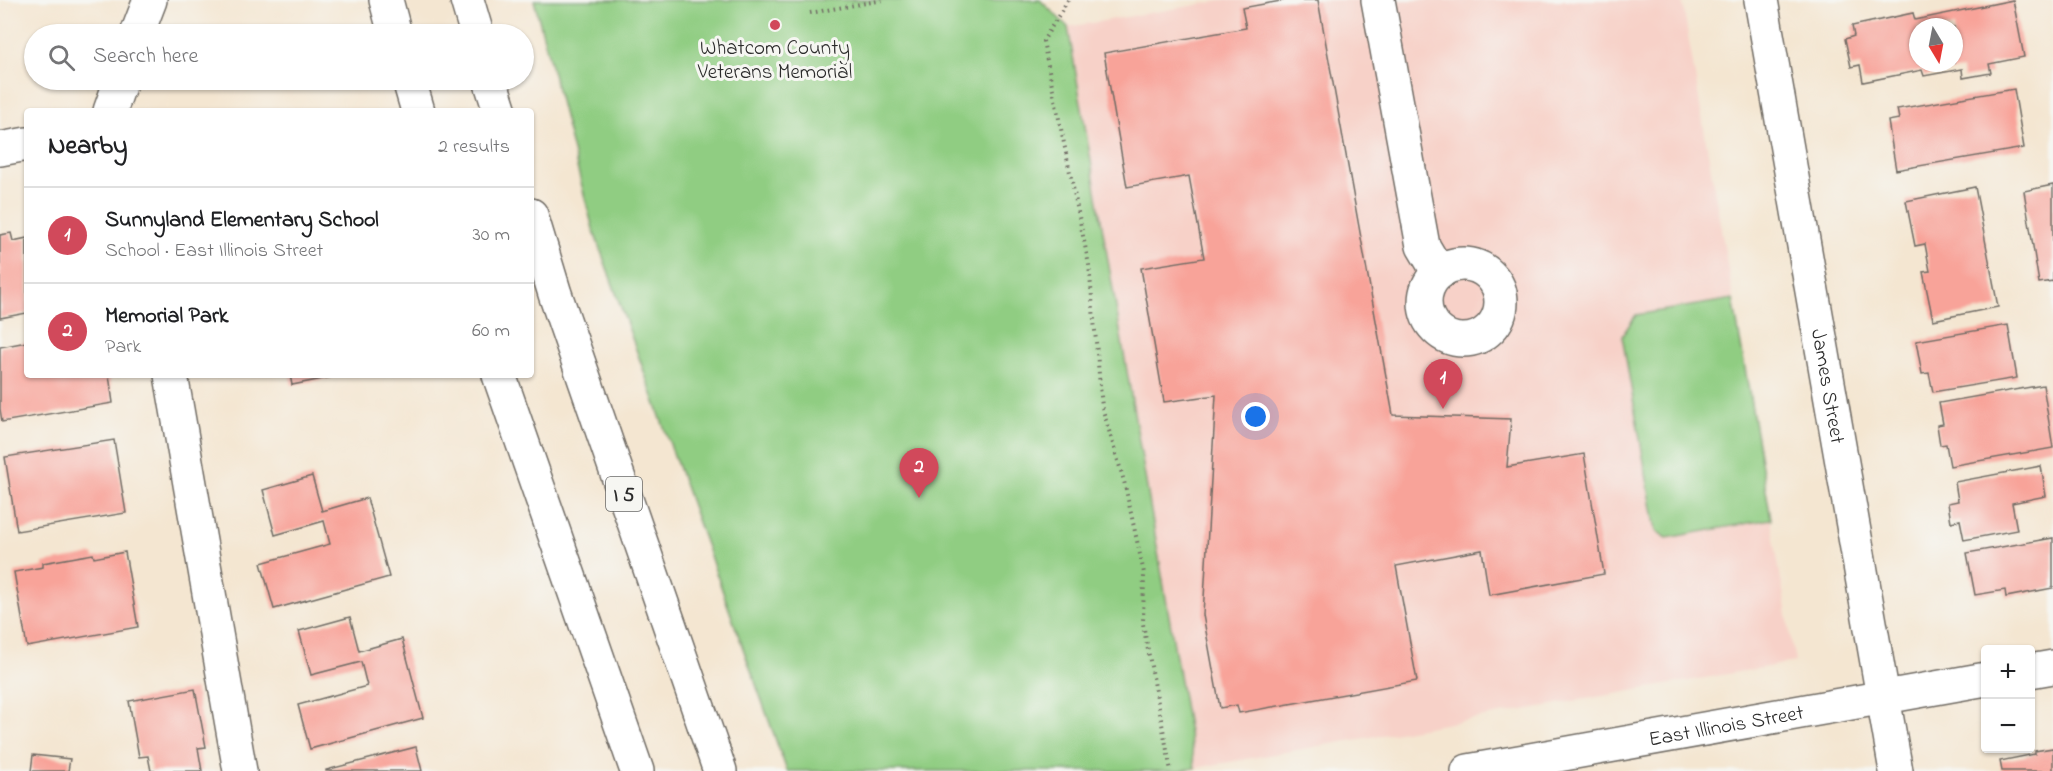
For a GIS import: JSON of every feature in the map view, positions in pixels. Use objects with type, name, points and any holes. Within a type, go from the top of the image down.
[{"type":"main road","points":[[141,24],[150,0]]},
{"type":"main road","points":[[386,0],[392,24]]},
{"type":"main road","points":[[467,0],[474,24]]},
{"type":"main road","points":[[1378,0],[1423,246],[1439,273]]},
{"type":"main road","name":"James Street","points":[[1761,0],[1896,771]]},
{"type":"main road","points":[[111,108],[117,90]]},
{"type":"main road","points":[[412,90],[417,108]]},
{"type":"main road","points":[[493,90],[499,108]]},
{"type":"main road","points":[[0,149],[24,145]]},
{"type":"main road","name":"I 5","points":[[534,225],[558,305],[720,771]]},
{"type":"main road","points":[[172,378],[240,771]]},
{"type":"main road","points":[[500,378],[637,771]]},
{"type":"main road","name":"East Illinois Street","points":[[1468,771],[1573,762],[1883,697],[1981,680]]},
{"type":"path","points":[[810,13],[883,0]]},
{"type":"path","points":[[1068,0],[1043,41],[1089,265],[1102,407],[1125,481],[1144,573],[1143,624],[1172,771]]},
{"type":"shaded area","points":[[1226,0],[1682,0],[1795,662],[1195,768],[1068,27]]},
{"type":"green space","points":[[534,0],[1040,0],[1068,27],[1195,768],[1178,771],[787,771],[593,229]]},
{"type":"green space","points":[[1733,299],[1771,519],[1667,538],[1656,531],[1622,336],[1636,315]]},
{"type":"building","points":[[1286,0],[1318,0],[1393,415],[1511,419],[1507,467],[1584,454],[1604,574],[1489,595],[1482,550],[1396,566],[1417,681],[1239,713],[1237,705],[1220,708],[1203,615],[1216,395],[1164,402],[1141,268],[1204,258],[1189,176],[1127,187],[1104,53],[1246,28],[1242,8]]},
{"type":"building","points":[[2013,0],[2024,57],[1989,64],[1991,73],[1963,78],[1963,18],[1925,18]]},
{"type":"building","points":[[1913,13],[1914,18],[1909,18],[1909,72],[1912,72],[1863,82],[1860,65],[1851,67],[1845,39],[1854,36],[1852,26]]},
{"type":"building","points":[[1923,72],[1946,72],[1924,76]]},
{"type":"building","points":[[2014,89],[2024,148],[1896,170],[1888,121],[1899,119],[1897,109]]},
{"type":"building","points":[[2053,185],[2053,281],[2039,283],[2024,191]]},
{"type":"building","points":[[1975,187],[1998,307],[1933,320],[1923,272],[1930,271],[1925,244],[1915,246],[1906,201]]},
{"type":"building","points":[[11,233],[13,241],[24,239],[24,314],[0,318],[0,235]]},
{"type":"building","points":[[2008,325],[2017,378],[1933,392],[1929,373],[1922,374],[1916,341]]},
{"type":"building","points":[[24,343],[24,378],[109,378],[113,403],[2,422],[0,347]]},
{"type":"building","points":[[291,378],[328,378],[292,385]]},
{"type":"building","points":[[2043,385],[2053,448],[1950,466],[1946,444],[1940,445],[1937,425],[1943,424],[1939,403]]},
{"type":"building","points":[[114,440],[126,513],[17,531],[5,457]]},
{"type":"building","points":[[2041,466],[2046,496],[2012,503],[2017,530],[1964,540],[1960,520],[1951,522],[1948,503],[1958,501],[1955,482]]},
{"type":"building","points":[[312,476],[322,511],[367,498],[389,577],[274,609],[261,563],[330,544],[324,521],[275,535],[263,490]]},
{"type":"building","points":[[2053,538],[2053,588],[2006,597],[2005,590],[1975,595],[1967,553]]},
{"type":"building","points":[[125,552],[138,627],[27,647],[14,572],[43,567],[43,563],[93,554],[94,558]]},
{"type":"building","points":[[350,617],[359,651],[402,639],[423,718],[310,749],[298,705],[367,686],[361,662],[311,675],[299,631]]},
{"type":"building","points":[[195,689],[206,747],[198,748],[202,771],[151,771],[148,756],[139,757],[129,701]]},
{"type":"building","points":[[416,747],[422,771],[326,771],[326,770]]},
{"type":"building","points":[[2053,748],[2053,771],[2002,771],[2000,761],[2035,754],[2035,751]]},
{"type":"building","points":[[33,755],[70,759],[68,771],[31,771]]},
{"type":"place","name":"Whatcom County Veterans Memorial","points":[[775,25]]},
{"type":"place","name":"Sunnyland Elementary School","points":[[1443,409]]},
{"type":"place","name":"Memorial Park","points":[[919,498]]}]
